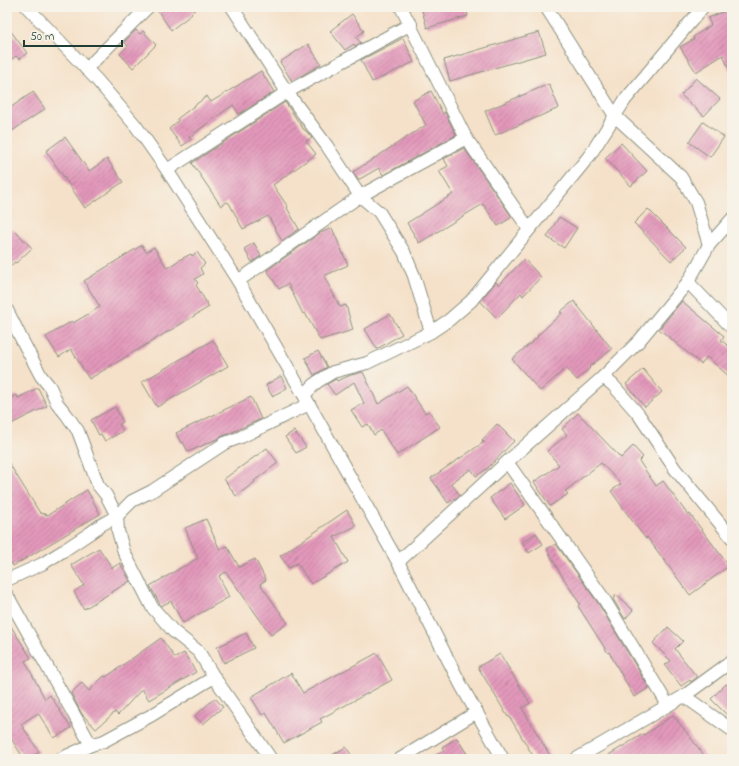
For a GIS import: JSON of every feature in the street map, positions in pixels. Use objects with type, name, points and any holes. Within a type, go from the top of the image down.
[{"type":"street","points":[[27,7],[86,69],[136,126],[167,170],[238,281],[398,562],[461,685],[503,759]]},
{"type":"street","points":[[86,69],[148,7]]},
{"type":"street","points":[[232,7],[287,92],[360,196],[379,212],[404,252],[414,276],[431,332]]},
{"type":"street","points":[[402,7],[466,138],[530,229]]},
{"type":"street","points":[[546,7],[615,116],[681,176],[696,202],[709,245]]},
{"type":"street","points":[[7,580],[42,564],[117,516],[132,501],[152,491],[225,443],[241,438],[307,400],[316,382],[333,372],[367,363],[431,332],[449,320],[470,301],[530,229],[590,155],[625,100],[703,7]]},
{"type":"street","points":[[167,170],[287,92],[411,24]]},
{"type":"street","points":[[238,281],[360,196],[466,138]]},
{"type":"street","points":[[398,562],[507,462],[603,377],[639,341],[688,282],[709,245],[732,219]]},
{"type":"street","points":[[688,282],[732,328]]},
{"type":"street","points":[[7,310],[41,376],[50,387],[56,403],[78,431],[98,485],[106,495],[117,516],[118,531],[124,552],[152,607],[173,631],[199,652],[214,677],[271,759]]},
{"type":"street","points":[[603,377],[613,385],[639,416],[675,469],[732,538]]},
{"type":"street","points":[[507,462],[604,599],[668,705]]},
{"type":"street","points":[[7,595],[91,745]]},
{"type":"street","points":[[576,759],[684,696],[732,661]]},
{"type":"street","points":[[60,759],[91,745],[104,741],[152,716],[214,677]]},
{"type":"street","points":[[684,696],[732,730]]},
{"type":"street","points":[[400,759],[477,712]]},
{"type":"building","points":[[155,7],[198,7],[191,13],[192,14],[171,30]]},
{"type":"building","points":[[421,7],[466,7],[468,16],[427,28]]},
{"type":"building","points":[[732,8],[732,76],[723,55],[696,72],[680,47],[694,39],[693,37],[711,25],[708,18]]},
{"type":"building","points":[[352,14],[364,31],[356,37],[361,43],[355,46],[354,44],[345,50],[330,31]]},
{"type":"building","points":[[7,26],[27,53],[19,59],[16,56],[7,63]]},
{"type":"building","points":[[136,30],[140,34],[143,31],[156,45],[133,68],[120,54],[128,46],[124,42]]},
{"type":"building","points":[[539,32],[546,53],[450,81],[444,60]]},
{"type":"building","points":[[403,38],[414,62],[372,82],[361,60]]},
{"type":"building","points":[[308,44],[321,64],[292,81],[280,62]]},
{"type":"building","points":[[261,71],[274,92],[239,114],[233,105],[189,137],[191,140],[182,146],[169,129],[178,121],[177,119],[207,96],[211,102]]},
{"type":"building","points":[[696,78],[720,99],[704,116],[681,95]]},
{"type":"building","points":[[549,84],[559,108],[495,135],[485,111]]},
{"type":"building","points":[[431,91],[443,114],[445,112],[456,135],[383,175],[379,168],[358,180],[353,172],[426,125],[413,101]]},
{"type":"building","points":[[33,92],[45,109],[12,131],[7,124],[7,110]]},
{"type":"building","points":[[285,102],[304,130],[312,138],[306,141],[316,154],[273,185],[288,207],[287,208],[299,229],[282,241],[268,216],[243,229],[229,203],[227,202],[221,206],[192,163]]},
{"type":"building","points":[[703,122],[724,137],[710,157],[689,142]]},
{"type":"building","points":[[65,137],[89,171],[107,159],[123,182],[85,208],[46,151]]},
{"type":"building","points":[[621,143],[647,171],[631,186],[605,158]]},
{"type":"building","points":[[464,148],[512,217],[498,226],[483,204],[419,243],[407,223],[453,194],[439,171],[448,166],[444,159]]},
{"type":"building","points":[[648,209],[686,247],[671,261],[634,223]]},
{"type":"building","points":[[559,217],[577,228],[564,248],[547,237]]},
{"type":"building","points":[[332,228],[348,265],[324,276],[340,307],[346,305],[353,330],[320,340],[305,313],[303,314],[288,284],[279,289],[267,270],[320,233]]},
{"type":"building","points":[[13,229],[32,248],[7,269],[7,235]]},
{"type":"building","points":[[254,243],[261,256],[252,262],[244,249]]},
{"type":"building","points":[[142,245],[146,252],[154,247],[167,268],[181,259],[191,254],[192,256],[197,252],[205,264],[200,268],[203,274],[195,279],[198,283],[196,285],[209,307],[89,379],[71,349],[59,357],[46,337],[72,321],[73,323],[100,307],[84,281]]},
{"type":"building","points":[[524,259],[541,277],[523,296],[521,293],[497,318],[480,301],[496,282],[499,285]]},
{"type":"building","points":[[574,301],[612,349],[589,367],[590,368],[577,380],[566,368],[540,391],[512,359],[538,337],[537,336],[562,313],[560,312]]},
{"type":"building","points":[[682,301],[724,336],[721,340],[732,349],[732,379],[707,357],[701,364],[659,329]]},
{"type":"building","points":[[390,314],[402,334],[377,349],[365,329]]},
{"type":"building","points":[[213,340],[228,366],[157,407],[142,382]]},
{"type":"building","points":[[318,351],[327,367],[314,375],[305,358]]},
{"type":"building","points":[[643,369],[662,392],[645,407],[626,384]]},
{"type":"building","points":[[363,372],[378,404],[407,386],[425,413],[429,411],[440,427],[397,455],[381,430],[374,435],[368,424],[362,427],[351,410],[364,403],[354,382],[335,395],[327,384],[336,379],[337,381]]},
{"type":"building","points":[[281,376],[287,388],[272,396],[266,385]]},
{"type":"building","points":[[38,388],[47,406],[7,426],[7,399],[17,395],[18,398]]},
{"type":"building","points":[[251,397],[261,419],[188,452],[183,442],[181,443],[176,433]]},
{"type":"building","points":[[115,407],[123,422],[119,424],[123,431],[105,441],[101,434],[99,435],[91,420]]},
{"type":"building","points":[[578,413],[621,458],[633,446],[643,457],[639,461],[656,486],[663,481],[729,566],[690,595],[647,537],[646,539],[636,526],[611,491],[621,484],[601,463],[565,491],[568,494],[550,506],[534,482],[559,465],[547,451],[567,435],[562,429]]},
{"type":"building","points":[[497,424],[514,441],[488,468],[476,476],[471,469],[451,483],[460,495],[448,503],[431,478],[484,442],[482,440]]},
{"type":"building","points":[[294,431],[306,447],[296,453],[285,437]]},
{"type":"building","points":[[267,448],[278,463],[236,496],[224,479]]},
{"type":"building","points":[[7,460],[40,513],[48,515],[87,490],[100,514],[13,566],[7,557]]},
{"type":"building","points":[[510,483],[525,505],[505,519],[490,498]]},
{"type":"building","points":[[347,510],[356,526],[334,537],[348,562],[311,584],[297,563],[289,568],[280,556]]},
{"type":"building","points":[[206,519],[220,550],[227,546],[239,567],[255,559],[266,580],[260,584],[288,623],[271,635],[226,572],[219,576],[229,597],[183,623],[171,601],[161,606],[150,586],[198,558],[185,528]]},
{"type":"building","points":[[536,533],[543,544],[529,553],[522,542]]},
{"type":"building","points":[[556,544],[598,603],[649,688],[634,697],[609,652],[608,653],[578,606],[580,604],[547,549]]},
{"type":"building","points":[[99,548],[112,568],[120,563],[130,581],[84,609],[74,592],[84,585],[71,565]]},
{"type":"building","points":[[616,595],[633,610],[625,619],[613,599]]},
{"type":"building","points":[[7,620],[31,658],[25,661],[45,699],[50,695],[71,728],[54,738],[38,713],[21,724],[39,752],[27,759],[24,759],[7,732]]},
{"type":"building","points":[[668,627],[683,641],[675,649],[697,677],[691,682],[690,680],[681,686],[665,665],[671,661],[653,643]]},
{"type":"building","points":[[246,633],[254,648],[224,663],[217,647]]},
{"type":"building","points":[[161,638],[175,658],[184,653],[196,672],[149,700],[142,689],[118,715],[115,712],[96,729],[82,714],[71,693],[82,683],[89,691],[104,676],[106,677]]},
{"type":"building","points":[[377,653],[392,680],[320,719],[322,722],[284,743],[266,713],[262,715],[251,697],[291,673],[303,693]]},
{"type":"building","points":[[500,654],[530,703],[522,708],[552,759],[535,759],[478,667]]},
{"type":"building","points":[[726,684],[732,690],[732,720],[711,699]]},
{"type":"building","points":[[215,698],[223,707],[203,724],[195,716]]},
{"type":"building","points":[[673,715],[707,759],[602,759],[643,734],[644,735]]},
{"type":"building","points":[[457,738],[470,759],[428,759],[444,751],[442,747]]},
{"type":"building","points":[[346,747],[354,759],[325,759]]}]
